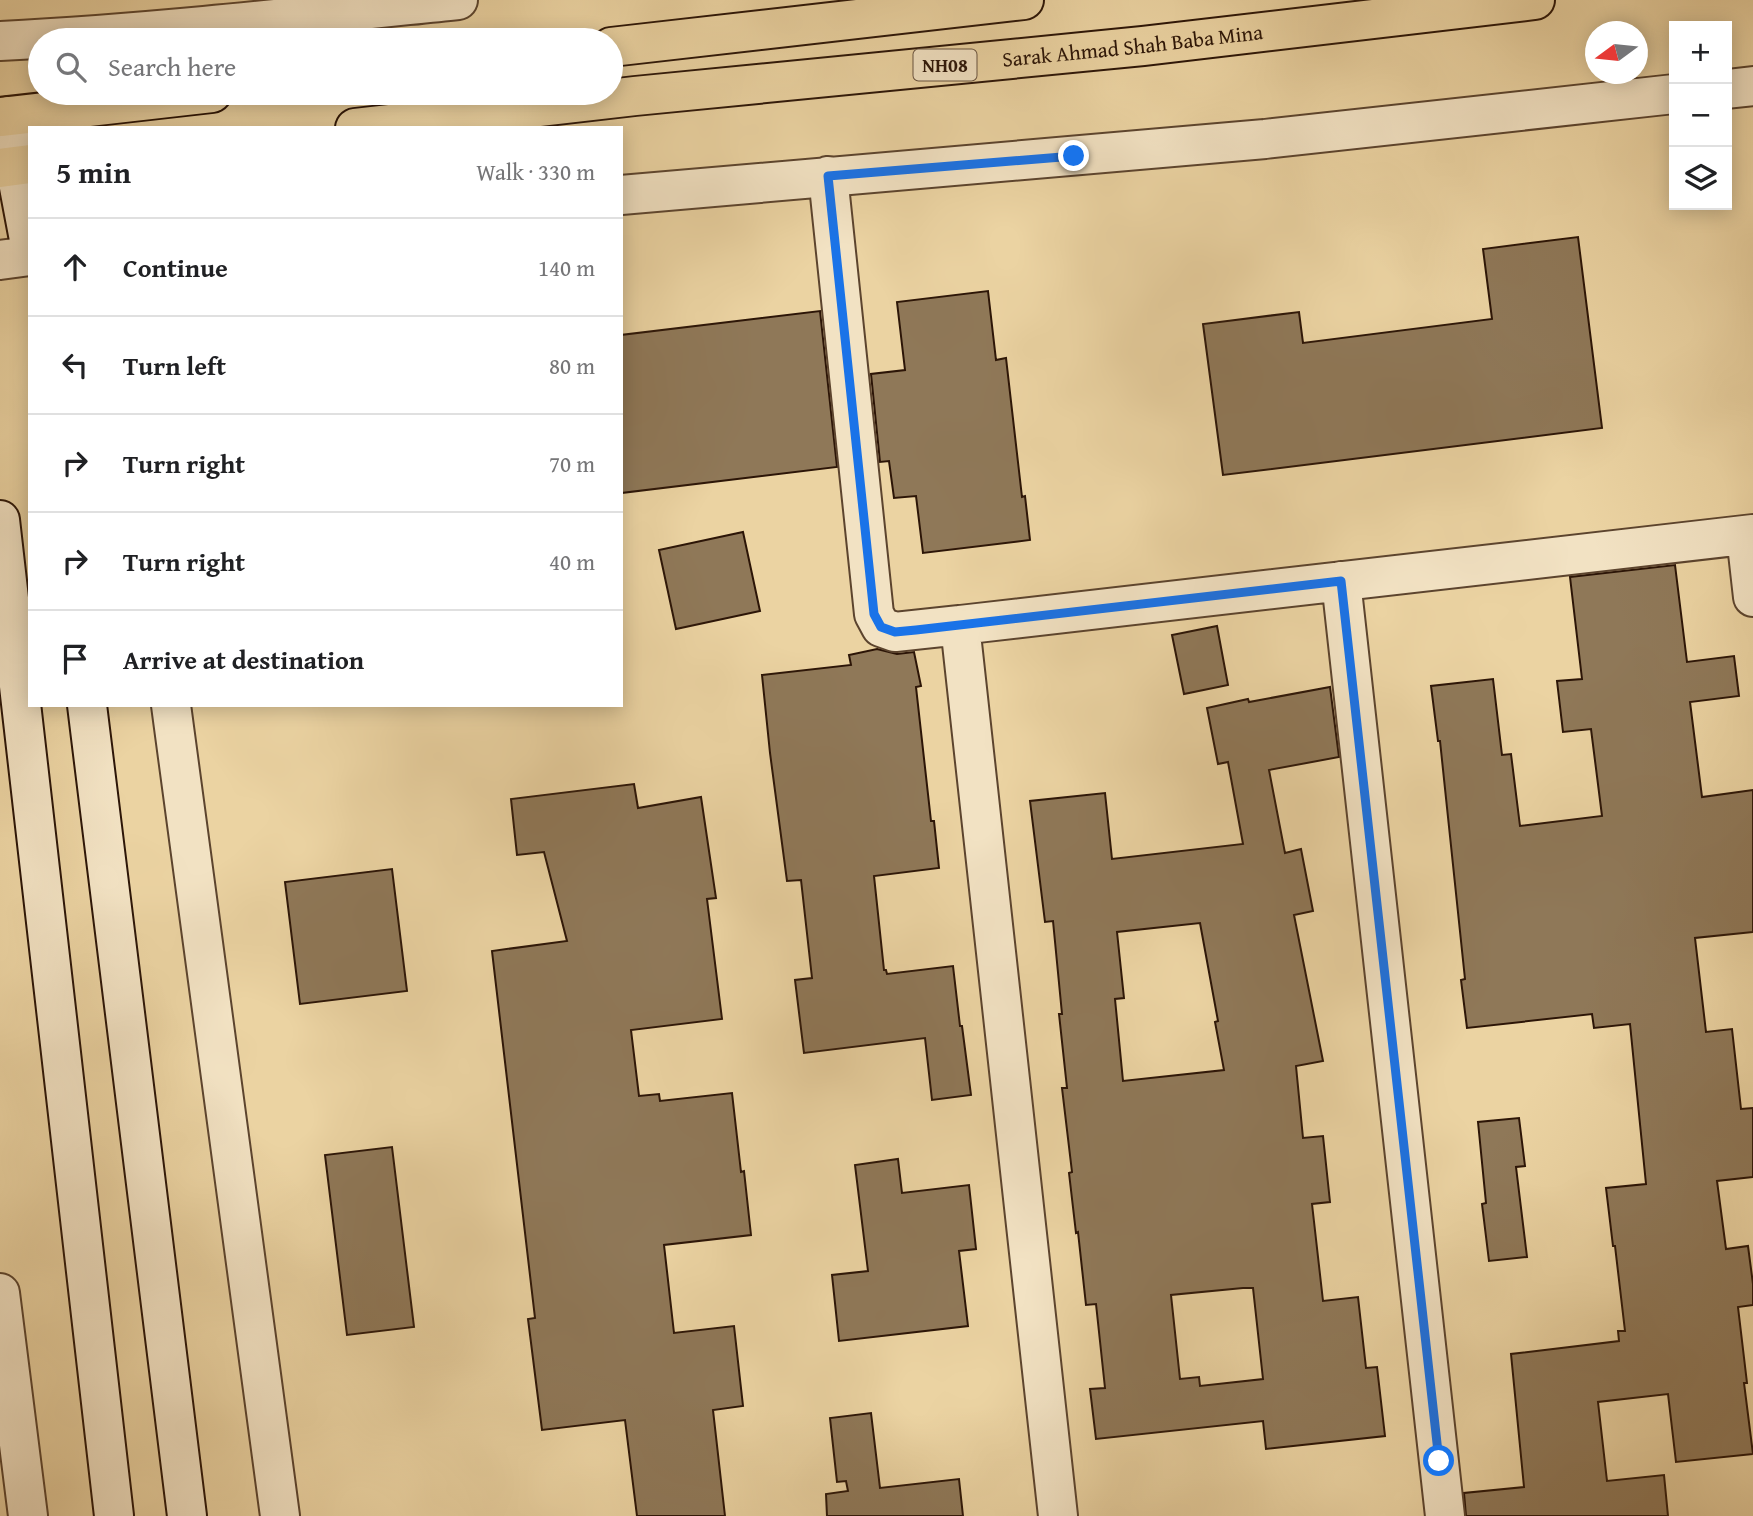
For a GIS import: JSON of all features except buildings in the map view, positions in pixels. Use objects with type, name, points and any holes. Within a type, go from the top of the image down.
[{"type":"highway","points":[[623,46],[1024,0]]},
{"type":"highway","name":"Sarak Ahmad Shah Baba Mina","points":[[623,97],[1143,46],[1535,0]]},
{"type":"highway","points":[[5,117],[108,105]]},
{"type":"highway","name":"Sarak Ahmad Shah Baba Mina","points":[[372,126],[556,105]]},
{"type":"street","points":[[195,28],[458,0]]},
{"type":"street","points":[[0,41],[28,40]]},
{"type":"street","points":[[1732,88],[1753,86]]},
{"type":"street","points":[[623,195],[1265,139],[1669,95]]},
{"type":"street","points":[[5,117],[28,234]]},
{"type":"street","points":[[828,176],[874,614],[881,627],[895,632],[1750,535],[1753,597]]},
{"type":"street","points":[[0,260],[28,256]]},
{"type":"street","points":[[0,520],[114,1516]]},
{"type":"street","points":[[1341,581],[1445,1516]]},
{"type":"street","points":[[960,625],[1058,1516]]},
{"type":"street","points":[[87,707],[187,1516]]},
{"type":"street","points":[[171,707],[280,1516]]},
{"type":"street","points":[[0,1293],[28,1516]]},
{"type":"route","points":[[1074,156],[828,176],[874,614],[881,627],[895,632],[1341,581],[1439,1461]]}]
